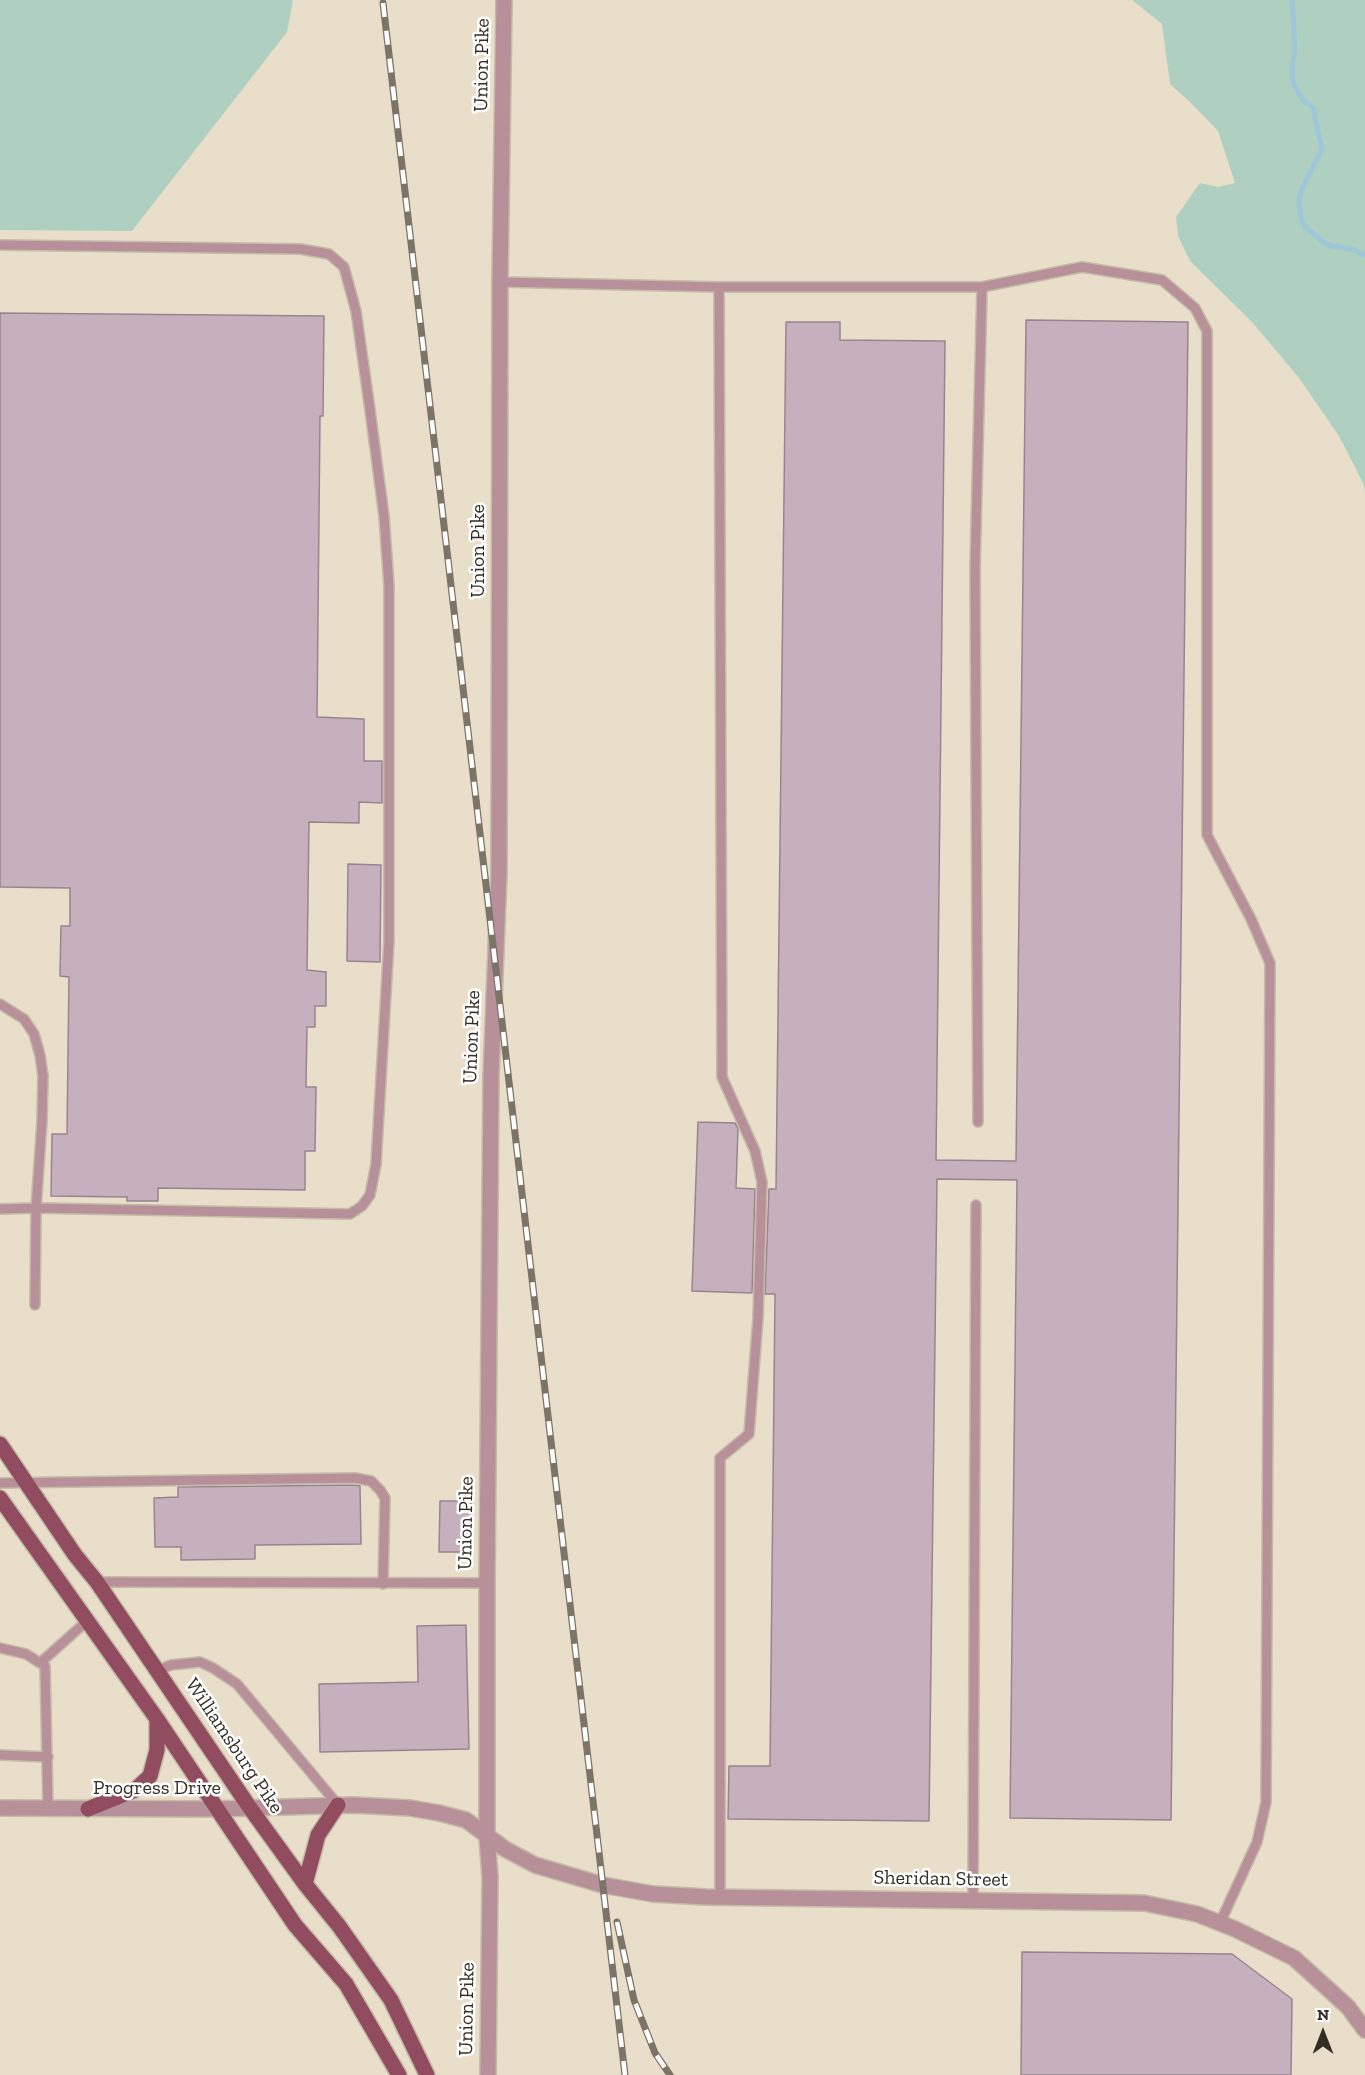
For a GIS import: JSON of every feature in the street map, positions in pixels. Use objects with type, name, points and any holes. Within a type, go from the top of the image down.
[{"type":"main road","name":"Williamsburg Pike","points":[[0,1444],[75,1555],[97,1582],[250,1808],[305,1884],[339,1926],[391,2000],[427,2075]]},
{"type":"main road","points":[[0,1498],[157,1719],[295,1925],[346,1984],[399,2075]]},
{"type":"main road","points":[[88,1809],[135,1790],[150,1776],[158,1749],[157,1719]]},
{"type":"main road","points":[[305,1884],[318,1835],[338,1805]]},
{"type":"street","name":"Union Pike","points":[[488,2075],[490,1877],[487,1837],[487,1583],[492,1076],[499,872],[500,282],[504,0]]},
{"type":"street","name":"Progress Drive","points":[[0,1808],[216,1809],[338,1805],[410,1808],[466,1820],[487,1837]]},
{"type":"street","name":"Sheridan Street","points":[[487,1837],[535,1865],[603,1885],[652,1894],[720,1898],[1144,1903],[1197,1914],[1294,1958],[1348,2007],[1365,2030]]},
{"type":"lane","points":[[0,245],[300,249],[329,254],[338,260],[344,267],[356,311],[384,516],[389,586],[389,941],[376,1164],[370,1195],[362,1206],[350,1214],[0,1209]]},
{"type":"lane","points":[[500,282],[719,287],[982,287],[1082,267],[1162,280],[1195,308],[1207,331],[1207,835],[1251,919],[1270,963],[1266,1802],[1257,1842],[1220,1923]]},
{"type":"lane","points":[[719,287],[722,1077],[755,1151],[762,1182],[758,1318],[749,1434],[720,1458],[720,1898]]},
{"type":"lane","points":[[978,1122],[975,568],[982,287]]},
{"type":"lane","points":[[0,1004],[24,1019],[34,1034],[43,1076],[36,1208],[35,1305]]},
{"type":"lane","points":[[973,1901],[976,1205]]},
{"type":"lane","points":[[0,1483],[355,1478],[371,1481],[385,1498],[384,1584]]},
{"type":"lane","points":[[97,1582],[487,1583]]},
{"type":"lane","points":[[40,1663],[87,1622]]},
{"type":"lane","points":[[0,1648],[26,1654],[45,1666],[48,1808]]},
{"type":"lane","points":[[157,1671],[171,1665],[200,1662],[237,1684],[338,1805]]},
{"type":"lane","points":[[0,1755],[48,1757]]},
{"type":"green space","points":[[0,0],[293,0],[287,32],[132,231],[0,230]]},
{"type":"green space","points":[[1132,0],[1365,0],[1365,493],[1364,485],[1339,436],[1299,378],[1253,323],[1190,261],[1178,236],[1176,217],[1200,183],[1218,187],[1235,183],[1218,131],[1170,84],[1162,24]]},
{"type":"building","points":[[0,313],[324,316],[323,416],[320,416],[317,717],[364,719],[364,761],[382,761],[382,803],[359,802],[359,823],[309,822],[307,970],[326,972],[326,1006],[315,1006],[315,1027],[307,1027],[306,1087],[316,1087],[315,1151],[305,1151],[305,1190],[158,1188],[158,1201],[127,1201],[127,1197],[51,1196],[52,1134],[67,1134],[69,977],[60,976],[61,926],[70,926],[70,888],[0,887]]},
{"type":"building","points":[[1026,320],[1188,322],[1171,1820],[1010,1818],[1017,1180],[937,1179],[929,1821],[728,1819],[729,1766],[770,1766],[775,1294],[765,1294],[769,1189],[776,1189],[786,322],[840,322],[840,340],[945,341],[936,1160],[1016,1161]]},
{"type":"building","points":[[348,864],[381,865],[380,962],[347,961]]},
{"type":"building","points":[[698,1122],[735,1123],[738,1128],[736,1188],[755,1189],[752,1293],[692,1291]]},
{"type":"building","points":[[360,1486],[361,1544],[255,1545],[255,1559],[181,1560],[181,1547],[155,1547],[154,1498],[178,1497],[178,1487]]},
{"type":"building","points":[[440,1501],[471,1501],[471,1552],[439,1552]]},
{"type":"building","points":[[466,1625],[469,1749],[320,1752],[319,1684],[418,1682],[417,1626]]},
{"type":"building","points":[[1022,1952],[1232,1954],[1292,1999],[1291,2075],[1021,2075]]},
{"type":"waterway","points":[[1292,0],[1295,49],[1293,83],[1304,101],[1313,108],[1322,149],[1301,191],[1299,202],[1301,218],[1305,227],[1325,243],[1352,249],[1365,255]]},
{"type":"railway","points":[[383,3],[625,2075]]},
{"type":"railway","points":[[617,1922],[634,2000],[655,2053],[670,2075]]}]
